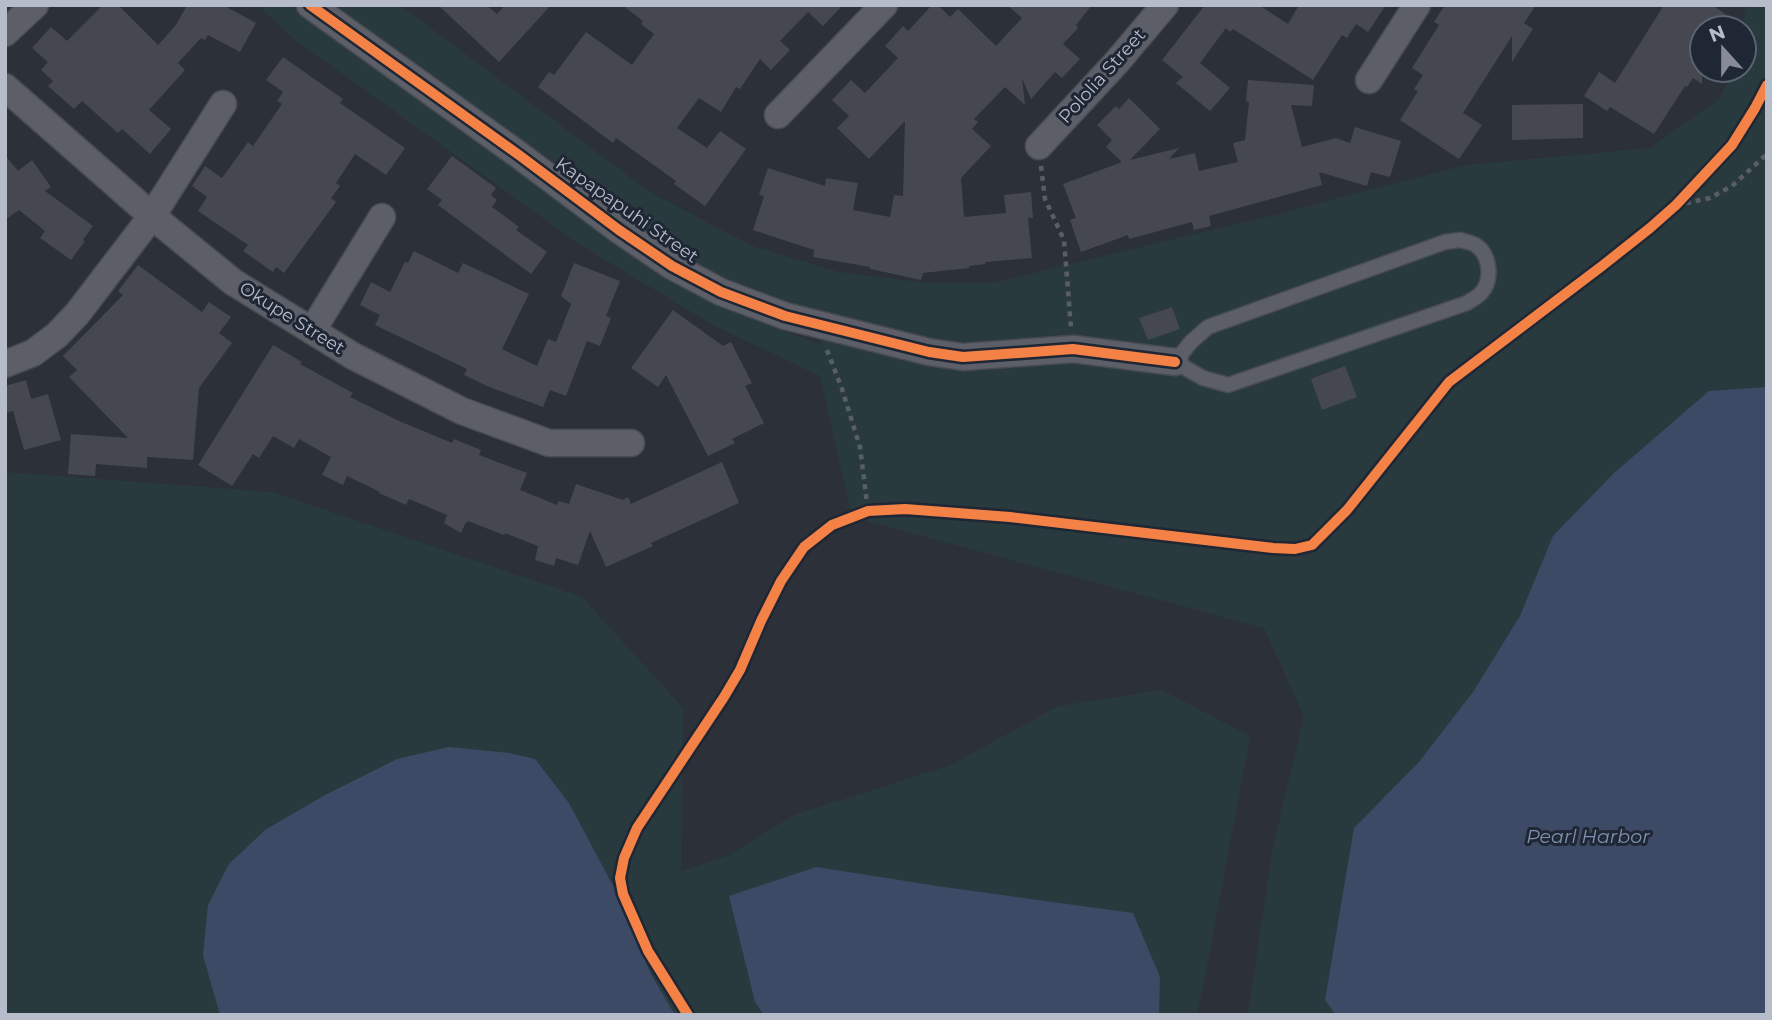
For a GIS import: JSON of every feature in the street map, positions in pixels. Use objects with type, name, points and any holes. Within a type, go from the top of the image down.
[{"type":"street","points":[[5,33],[35,5]]},
{"type":"street","name":"Kapapapuhi Street","points":[[310,5],[619,230],[672,266],[722,292],[785,316],[929,352],[963,357],[1073,349],[1175,362]]},
{"type":"street","points":[[778,116],[884,5]]},
{"type":"street","name":"Pololia Street","points":[[1039,146],[1116,63],[1165,5]]},
{"type":"street","points":[[1369,80],[1417,5]]},
{"type":"street","name":"Okupe Street","points":[[5,87],[152,216],[233,282],[353,356],[462,411],[549,443],[631,443]]},
{"type":"street","points":[[5,364],[33,353],[57,335],[77,314],[152,216],[223,104]]},
{"type":"street","points":[[312,331],[382,217]]},
{"type":"lane","points":[[1460,240],[1475,244],[1484,254],[1489,268],[1482,293],[1467,303],[1228,385],[1203,377],[1175,362],[1208,327],[1446,242],[1460,240]]},
{"type":"path","points":[[1039,146],[1045,199],[1064,240],[1073,349]]},
{"type":"path","points":[[1672,209],[1710,198],[1732,186],[1767,154]]},
{"type":"path","points":[[1672,209],[1693,187]]},
{"type":"path","points":[[825,342],[828,358],[842,389],[860,447],[868,511]]},
{"type":"path","points":[[856,516],[881,510]]},
{"type":"shaded area","points":[[258,5],[291,5],[320,29],[578,214],[688,288],[756,321],[820,344],[828,316],[724,281],[627,223],[327,5],[400,5],[651,193],[755,247],[839,272],[927,283],[992,283],[1278,214],[1466,165],[1650,148],[1718,100],[1727,84],[1758,84],[1758,14],[1745,14],[1746,5],[1767,5],[1767,436],[1393,1015],[1248,1015],[1272,852],[1304,716],[1264,628],[852,517],[820,376],[713,325],[579,244],[294,39]]},
{"type":"shaded area","points":[[5,472],[272,492],[582,597],[683,708],[681,871],[728,856],[794,815],[951,765],[1058,706],[1162,690],[1250,736],[1196,1015],[5,1015]]},
{"type":"water","name":"Pearl Harbor","points":[[1767,387],[1767,1015],[1336,1015],[1325,1000],[1354,828],[1419,762],[1473,692],[1520,616],[1553,536],[1614,473],[1709,391]]},
{"type":"water","points":[[449,747],[509,753],[535,759],[569,803],[612,884],[651,974],[675,1015],[220,1015],[203,955],[208,905],[229,864],[265,830],[325,795],[397,759]]},
{"type":"water","points":[[816,867],[1133,913],[1160,977],[1159,1015],[764,1015],[755,1002],[729,896]]},
{"type":"building","points":[[103,5],[118,5],[158,45],[176,25],[187,5],[223,5],[256,23],[240,52],[208,35],[205,40],[201,38],[178,63],[185,70],[149,110],[171,129],[150,154],[122,129],[118,133],[82,101],[74,109],[48,86],[53,81],[41,70],[48,62],[32,48],[51,27],[67,41]]},
{"type":"building","points":[[438,5],[486,5],[497,14],[505,5],[551,5],[499,62]]},
{"type":"building","points":[[622,5],[843,5],[823,26],[808,12],[780,41],[790,50],[771,70],[760,59],[740,89],[736,87],[721,112],[699,98],[677,128],[707,148],[720,131],[746,149],[705,206],[674,184],[676,181],[616,138],[613,143],[538,87],[549,72],[554,75],[586,32],[632,65],[654,34],[641,24],[643,21]]},
{"type":"building","points":[[932,5],[938,5],[950,17],[958,9],[996,46],[1022,18],[1007,5],[1092,5],[1076,25],[1078,28],[1063,44],[1080,59],[1062,78],[1055,72],[1031,99],[1022,78],[1025,105],[1005,87],[974,119],[978,122],[972,129],[991,146],[961,178],[964,217],[1006,213],[1004,195],[1031,192],[1033,218],[1028,218],[1032,258],[985,262],[969,268],[923,273],[921,280],[813,257],[814,250],[753,230],[764,196],[759,195],[768,168],[825,186],[826,178],[858,183],[853,210],[890,217],[894,195],[903,196],[905,121],[869,159],[837,128],[849,116],[832,100],[851,80],[865,93],[898,58],[885,46],[903,26],[908,31]]},
{"type":"building","points":[[1205,5],[1259,5],[1288,24],[1299,5],[1386,5],[1368,32],[1356,24],[1347,38],[1342,35],[1313,80],[1233,29],[1230,32],[1226,28],[1200,63],[1230,88],[1210,111],[1176,83],[1183,77],[1162,60]]},
{"type":"building","points":[[1445,5],[1536,5],[1524,23],[1533,29],[1512,62],[1512,36],[1463,113],[1482,125],[1459,159],[1400,120],[1418,91],[1414,89],[1423,75],[1412,68],[1439,25],[1434,22]]},
{"type":"building","points":[[1664,5],[1712,5],[1725,14],[1688,14],[1689,84],[1685,86],[1654,134],[1610,107],[1607,111],[1584,96],[1599,72],[1615,83]]},
{"type":"building","points":[[283,57],[343,99],[340,103],[405,148],[386,175],[355,154],[336,183],[340,186],[331,198],[336,202],[284,273],[276,267],[273,272],[243,251],[248,245],[198,211],[207,197],[192,186],[205,166],[222,178],[248,142],[253,146],[282,104],[277,101],[283,92],[266,80]]},
{"type":"building","points":[[1248,80],[1314,85],[1312,106],[1291,105],[1302,147],[1336,138],[1350,143],[1355,127],[1401,141],[1390,177],[1371,172],[1367,186],[1319,172],[1322,185],[1209,216],[1211,226],[1194,230],[1192,222],[1129,239],[1128,235],[1081,252],[1070,220],[1076,218],[1063,184],[1122,162],[1106,147],[1112,140],[1097,125],[1116,106],[1119,109],[1129,98],[1160,129],[1130,160],[1179,148],[1169,159],[1195,153],[1199,171],[1238,162],[1233,143],[1245,140]]},
{"type":"building","points":[[1583,104],[1583,138],[1512,140],[1512,105]]},
{"type":"building","points":[[5,155],[18,171],[32,160],[51,187],[45,191],[93,226],[71,260],[40,238],[45,231],[19,210],[5,220]]},
{"type":"building","points":[[452,156],[496,188],[491,195],[497,200],[492,207],[519,227],[516,230],[547,252],[531,274],[438,205],[442,200],[427,189]]},
{"type":"building","points":[[414,251],[458,273],[463,263],[529,294],[502,349],[537,366],[548,339],[556,342],[571,304],[561,296],[574,263],[620,281],[606,316],[611,318],[600,346],[587,341],[566,396],[550,390],[543,407],[464,375],[467,369],[375,325],[380,315],[360,305],[371,282],[390,292],[405,262],[408,263]]},
{"type":"building","points":[[138,265],[202,312],[209,302],[231,317],[219,333],[232,343],[199,388],[193,460],[147,457],[147,468],[96,464],[95,476],[68,474],[71,434],[128,438],[69,377],[77,370],[63,356],[123,295],[118,291]]},
{"type":"building","points":[[1172,307],[1180,329],[1148,340],[1139,318]]},
{"type":"building","points":[[673,310],[723,346],[731,342],[752,383],[745,386],[764,423],[732,439],[735,443],[708,456],[666,375],[658,387],[631,368]]},
{"type":"building","points":[[273,345],[302,362],[300,364],[353,393],[350,397],[452,443],[454,439],[481,450],[479,455],[527,473],[520,490],[557,505],[559,501],[569,504],[576,484],[623,500],[628,497],[631,504],[722,462],[739,503],[651,543],[653,546],[606,567],[590,531],[578,565],[556,558],[554,566],[535,560],[538,546],[505,533],[504,535],[468,521],[461,533],[444,523],[447,515],[409,499],[406,505],[347,476],[343,485],[322,475],[331,457],[299,439],[294,448],[273,436],[259,458],[253,454],[232,486],[198,465]]},
{"type":"building","points":[[1345,366],[1357,397],[1322,410],[1311,379]]},
{"type":"building","points":[[26,380],[31,399],[48,394],[61,440],[24,450],[13,411],[5,413],[5,386]]},
{"type":"cycle path","points":[[310,5],[619,230],[672,266],[721,292],[785,316],[929,352],[963,357],[1073,349],[1175,362]]},
{"type":"cycle path","points":[[688,1015],[648,951],[623,894],[620,878],[624,858],[637,828],[740,670],[781,581],[804,547],[832,525],[868,511],[905,509],[1010,517],[1273,548],[1295,549],[1312,545],[1347,510],[1449,382],[1602,266],[1676,205],[1732,145],[1767,85]]}]
